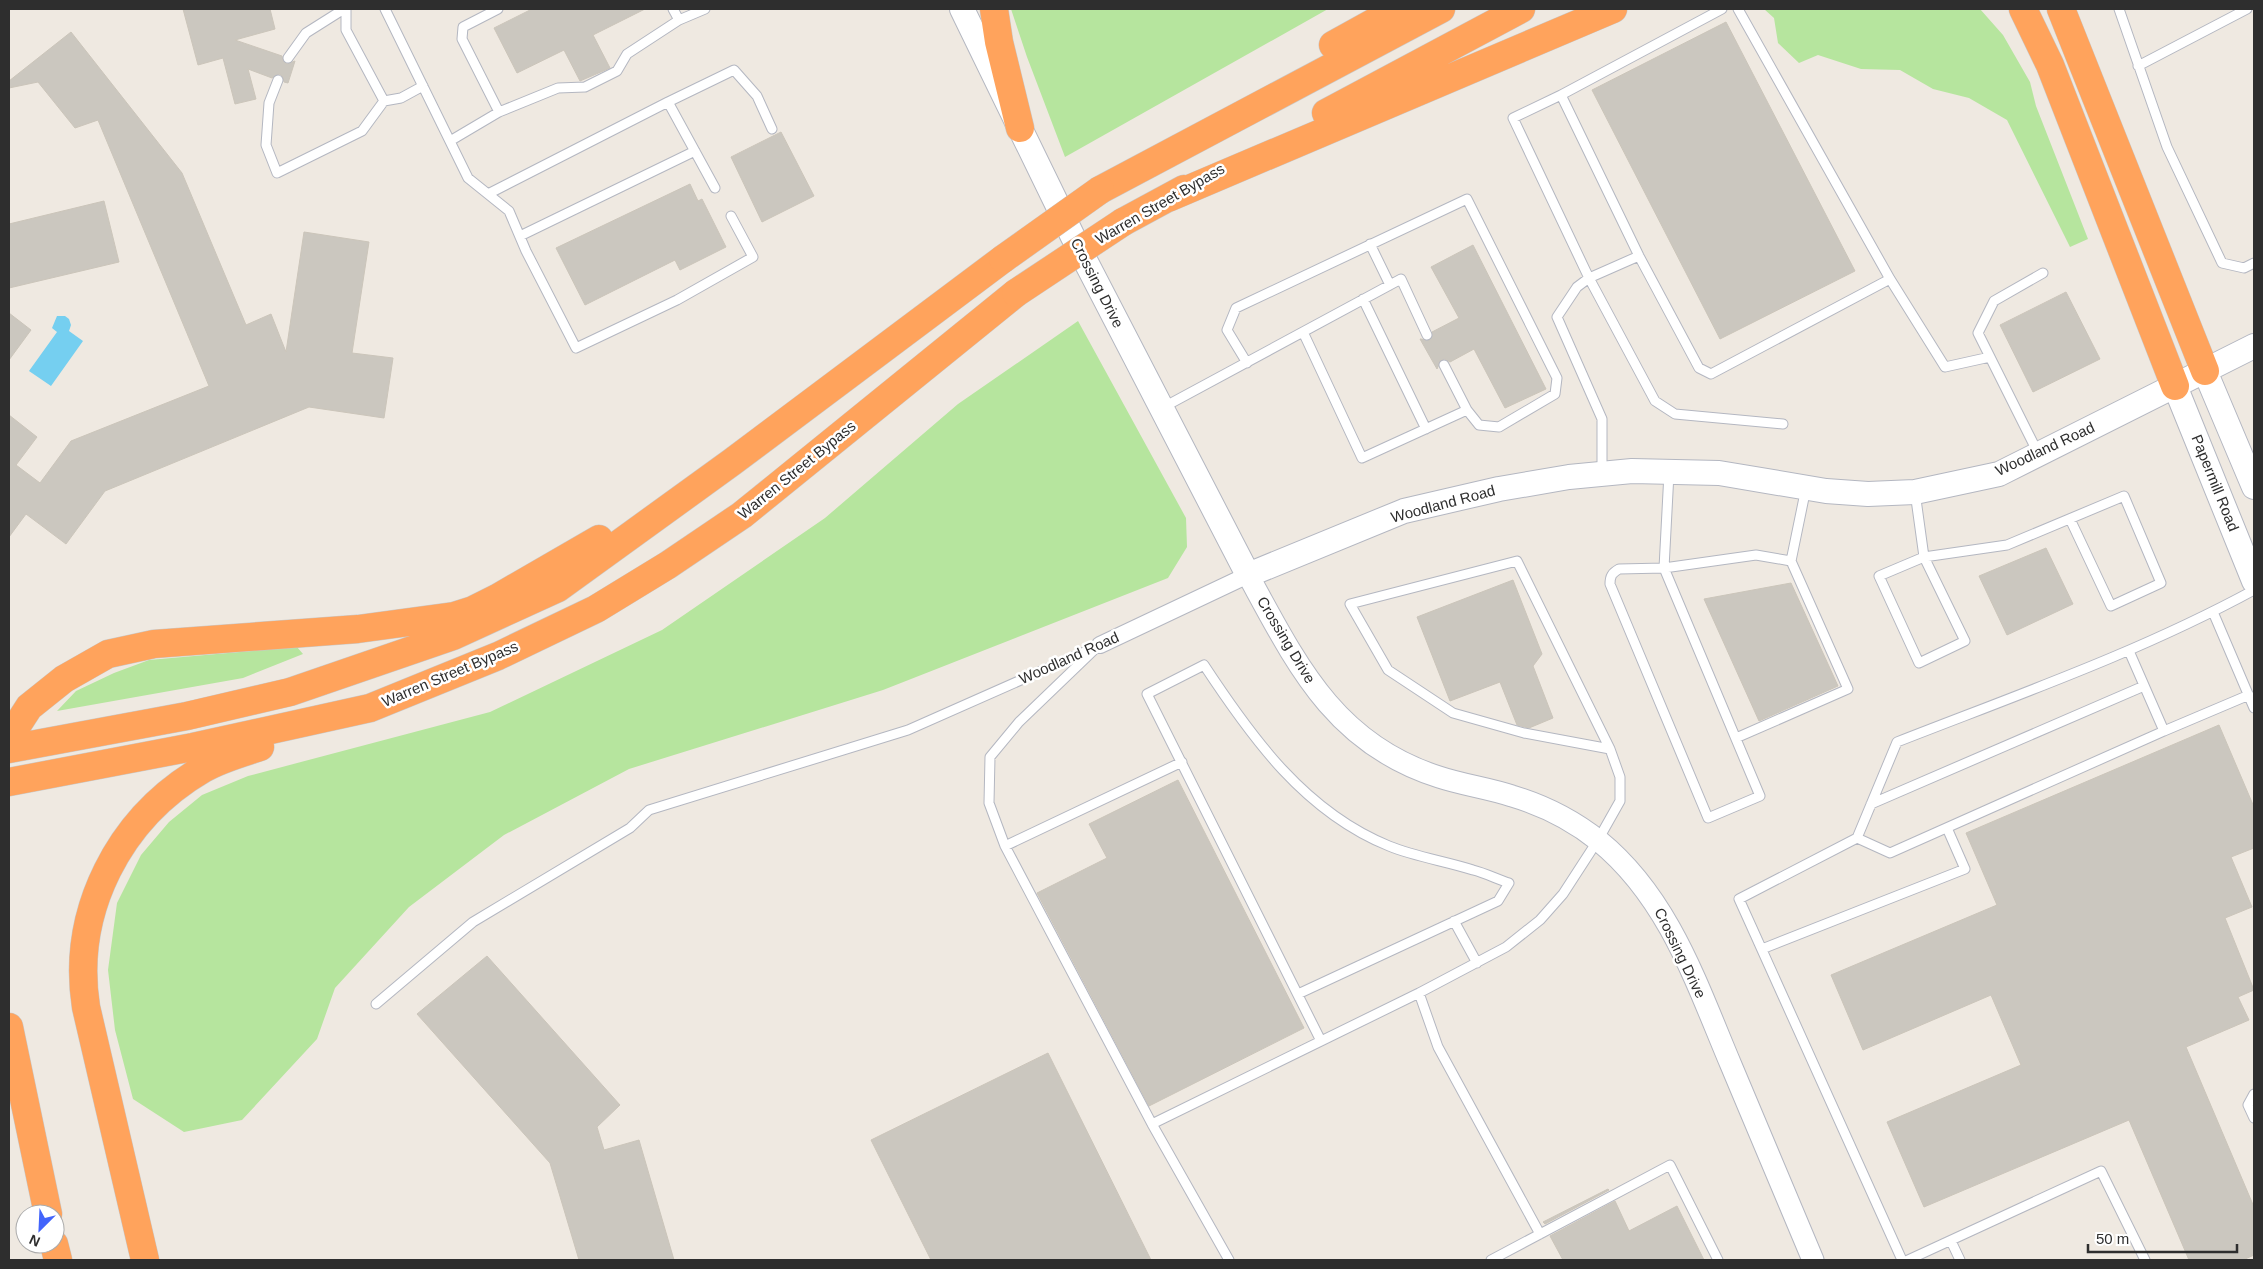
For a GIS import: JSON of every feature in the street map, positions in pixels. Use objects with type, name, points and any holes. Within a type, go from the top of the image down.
[{"type":"highway","points":[[994,9],[999,42],[1020,128]]},
{"type":"highway","points":[[1130,174],[1228,103],[1398,9]]},
{"type":"highway","points":[[9,749],[187,716],[282,694],[350,673],[453,636],[558,588],[732,462],[1003,259],[1100,190],[1440,9]]},
{"type":"highway","name":"Warren Street Bypass","points":[[9,782],[193,747],[370,708],[498,656],[596,608],[668,565],[742,515],[1016,293],[1123,222],[1521,9]]},
{"type":"highway","points":[[1168,198],[1613,9]]},
{"type":"highway","points":[[2023,9],[2050,65],[2175,386]]},
{"type":"highway","points":[[2061,9],[2205,371]]},
{"type":"highway","points":[[9,738],[29,707],[64,679],[108,654],[154,644],[398,625],[432,621],[467,612],[497,598],[732,462]]},
{"type":"highway","points":[[145,1260],[97,1057],[82,984],[83,947],[93,901],[116,855],[135,827],[174,789],[205,768],[370,708]]},
{"type":"highway","points":[[9,1027],[46,1204]]},
{"type":"main road","name":"Crossing Drive","points":[[962,9],[1073,237],[1248,575]]},
{"type":"main road","name":"Woodland Road","points":[[1248,575],[1404,511],[1498,489],[1602,473],[1669,470],[1720,473],[1806,487],[1868,494],[1915,492],[1998,474],[2254,346]]},
{"type":"main road","points":[[2205,371],[2254,487]]},
{"type":"main road","name":"Papermill Road","points":[[2175,386],[2254,581]]},
{"type":"street","name":"Woodland Road","points":[[1100,645],[1248,575]]},
{"type":"street","name":"Crossing Drive","points":[[1248,575],[1298,665],[1320,697],[1346,723],[1373,744],[1414,767],[1436,776],[1512,795],[1571,822],[1598,840],[1641,882],[1671,929],[1694,978],[1813,1260]]},
{"type":"lane","points":[[288,58],[306,33],[345,9],[346,30],[384,101]]},
{"type":"lane","points":[[385,9],[468,178],[509,211],[576,348],[677,300],[753,257],[731,216]]},
{"type":"lane","points":[[498,9],[463,28],[462,39],[499,112]]},
{"type":"lane","points":[[673,9],[679,20]]},
{"type":"lane","points":[[450,140],[499,112],[558,88],[586,87],[617,71],[627,54],[679,20],[705,9]]},
{"type":"lane","points":[[1722,9],[1561,95],[1513,118],[1589,278],[1655,401],[1675,414],[1783,424]]},
{"type":"lane","points":[[1738,9],[1890,279],[1945,367],[1990,357]]},
{"type":"lane","points":[[2119,9],[2167,147],[2222,263],[2244,268],[2254,263]]},
{"type":"lane","points":[[2138,66],[2247,9]]},
{"type":"lane","points":[[488,194],[734,70],[757,96],[772,129]]},
{"type":"lane","points":[[278,80],[269,103],[266,145],[277,173],[362,131],[384,101],[401,98],[423,86]]},
{"type":"lane","points":[[1561,95],[1639,256],[1699,368],[1711,374],[1890,279]]},
{"type":"lane","points":[[668,102],[715,188]]},
{"type":"lane","points":[[520,236],[695,151]]},
{"type":"lane","points":[[1247,363],[1227,330],[1236,308],[1467,199],[1557,378],[1555,394],[1499,427],[1479,426],[1466,410],[1444,365]]},
{"type":"lane","points":[[1370,244],[1390,285]]},
{"type":"lane","points":[[1602,473],[1602,419],[1557,317],[1577,287],[1589,278],[1639,256]]},
{"type":"lane","points":[[2038,454],[1978,333],[1994,301],[2043,273]]},
{"type":"lane","points":[[1162,409],[1302,332],[1402,280],[1427,335]]},
{"type":"lane","points":[[1364,300],[1426,429]]},
{"type":"lane","points":[[1302,332],[1362,458],[1466,410]]},
{"type":"lane","points":[[1669,470],[1664,568],[1760,796],[1708,818],[1610,584],[1610,578],[1619,569],[1664,568],[1756,555],[1791,561]]},
{"type":"lane","points":[[1736,738],[1848,689],[1791,561],[1806,487]]},
{"type":"lane","points":[[1915,492],[1924,557],[1965,641],[1919,663],[1879,576],[1924,557],[2007,545],[2124,496],[2161,583],[2111,606],[2070,519]]},
{"type":"lane","points":[[1152,1124],[1420,993],[1506,947],[1540,920],[1563,894],[1598,840],[1620,801],[1620,777],[1610,749],[1517,561],[1350,604],[1388,670],[1453,713],[1524,733],[1610,749]]},
{"type":"lane","points":[[1902,1260],[1740,899],[1857,838],[1897,742],[2129,650],[2213,612],[2254,590]]},
{"type":"lane","points":[[2213,612],[2254,708]]},
{"type":"lane","points":[[1100,645],[1019,722],[990,757],[990,803],[1004,846],[1152,1124],[1229,1260]]},
{"type":"lane","name":"Woodland Road","points":[[376,1004],[473,922],[630,828],[649,810],[908,730],[1100,645]]},
{"type":"lane","points":[[2129,650],[2164,731]]},
{"type":"lane","points":[[1298,994],[1498,900],[1508,883],[1472,869],[1428,860],[1390,846],[1361,834],[1327,811],[1296,784],[1266,753],[1204,665],[1147,694],[1321,1041]]},
{"type":"lane","points":[[1871,804],[2144,686]]},
{"type":"lane","points":[[1857,838],[1890,853],[2249,695]]},
{"type":"lane","points":[[1004,846],[1182,762]]},
{"type":"lane","points":[[1762,949],[1965,869],[1947,828]]},
{"type":"lane","points":[[1454,921],[1477,963]]},
{"type":"lane","points":[[1420,993],[1438,1047],[1540,1234]]},
{"type":"lane","points":[[2254,1094],[2251,1103],[2254,1118]]},
{"type":"lane","points":[[1490,1260],[1670,1165],[1718,1260]]},
{"type":"lane","points":[[1908,1260],[2101,1170],[2145,1260]]},
{"type":"lane","points":[[1951,1241],[1960,1260]]},
{"type":"green space","points":[[1011,9],[1328,9],[1065,157]]},
{"type":"green space","points":[[1764,9],[1980,9],[2003,35],[2030,82],[2036,106],[2088,239],[2070,247],[2007,120],[1969,98],[1933,89],[1900,70],[1861,69],[1818,55],[1799,63],[1778,43],[1774,18]]},
{"type":"green space","points":[[1078,321],[1186,518],[1187,547],[1168,578],[883,690],[629,769],[504,835],[409,907],[335,988],[317,1039],[242,1120],[184,1132],[133,1099],[115,1030],[108,970],[117,903],[141,855],[169,822],[202,795],[248,776],[490,712],[662,630],[825,518],[958,404]]},
{"type":"green space","points":[[297,647],[303,654],[243,678],[57,711],[76,691],[114,673],[149,660]]},
{"type":"water","points":[[57,316],[65,316],[69,319],[71,325],[69,331],[83,341],[51,386],[29,371],[57,332],[52,328]]},
{"type":"building","points":[[183,9],[270,9],[275,29],[235,40],[282,56],[283,61],[287,64],[295,61],[288,83],[284,82],[280,74],[272,78],[248,69],[256,99],[235,104],[223,58],[198,65]]},
{"type":"building","points":[[532,9],[645,9],[593,35],[610,68],[580,81],[564,50],[517,73],[494,28]]},
{"type":"building","points":[[1726,22],[1855,271],[1720,339],[1592,90]]},
{"type":"building","points":[[71,32],[182,173],[246,325],[271,314],[286,352],[304,232],[369,242],[352,353],[393,358],[384,418],[309,407],[105,491],[66,544],[26,514],[9,537],[9,415],[37,437],[16,465],[40,483],[71,441],[209,386],[98,120],[75,128],[38,82],[9,88],[9,81]]},
{"type":"building","points":[[781,132],[814,196],[762,222],[731,157]]},
{"type":"building","points":[[690,184],[698,201],[702,199],[726,247],[680,270],[675,260],[585,305],[556,248]]},
{"type":"building","points":[[104,201],[119,262],[9,288],[9,224]]},
{"type":"building","points":[[1473,245],[1546,389],[1505,408],[1474,349],[1450,362],[1445,359],[1441,360],[1437,369],[1420,339],[1430,340],[1432,332],[1459,318],[1431,267]]},
{"type":"building","points":[[2066,292],[2100,359],[2033,392],[2000,325]]},
{"type":"building","points":[[9,313],[31,330],[9,360]]},
{"type":"building","points":[[2046,548],[2073,604],[2007,635],[1979,576]]},
{"type":"building","points":[[1513,580],[1542,654],[1533,666],[1553,718],[1529,728],[1517,725],[1500,682],[1450,701],[1417,617]]},
{"type":"building","points":[[1791,583],[1838,686],[1759,721],[1704,599]]},
{"type":"building","points":[[2219,725],[2254,807],[2254,848],[2231,857],[2252,907],[2225,918],[2254,990],[2238,997],[2249,1020],[2186,1047],[2254,1207],[2254,1255],[2243,1260],[2189,1260],[2129,1120],[1924,1207],[1887,1122],[2021,1065],[1991,995],[1863,1050],[1831,975],[1997,905],[1966,833]]},
{"type":"building","points":[[1178,780],[1304,1028],[1149,1106],[1037,893],[1107,858],[1089,824]]},
{"type":"building","points":[[487,956],[620,1105],[597,1127],[604,1150],[639,1140],[674,1260],[579,1260],[550,1163],[417,1014]]},
{"type":"building","points":[[1048,1053],[1151,1260],[931,1260],[871,1140]]},
{"type":"building","points":[[1608,1189],[1545,1224],[1543,1222]]},
{"type":"building","points":[[1615,1201],[1629,1231],[1677,1206],[1704,1260],[1563,1260],[1550,1236]]}]
